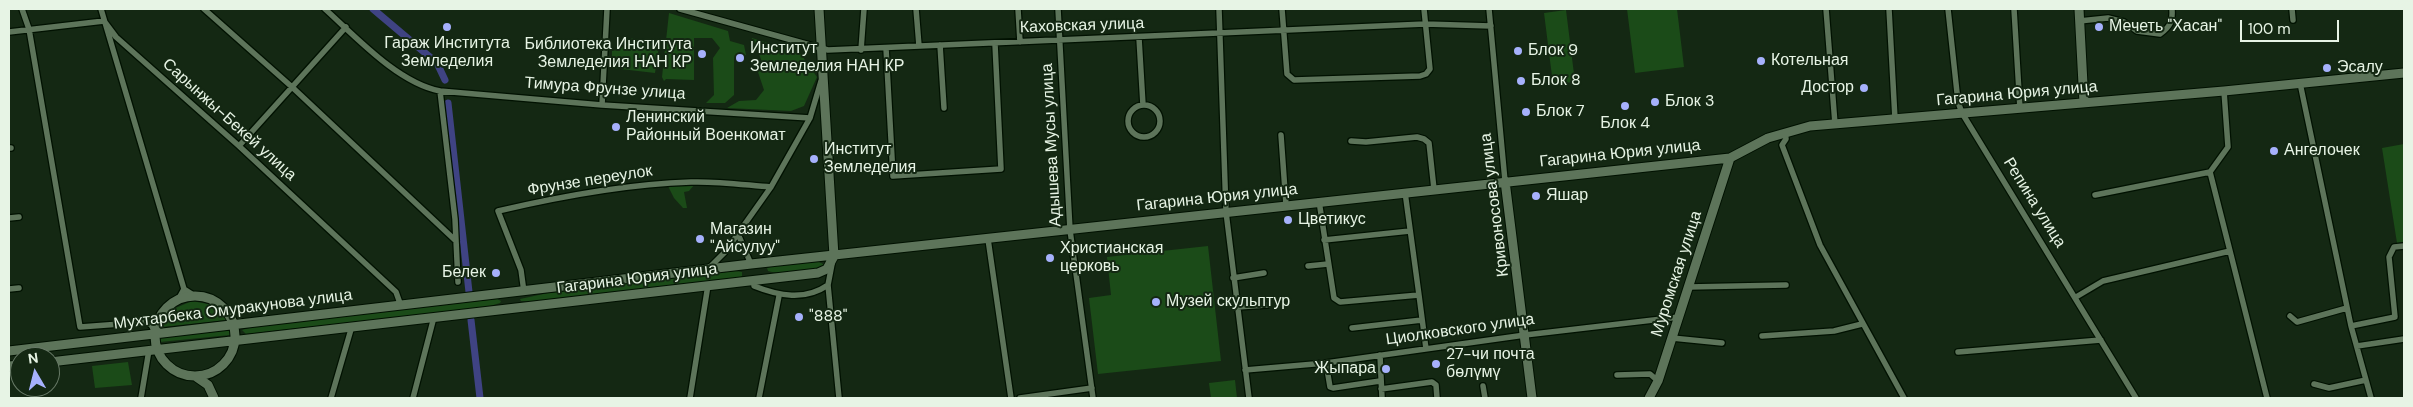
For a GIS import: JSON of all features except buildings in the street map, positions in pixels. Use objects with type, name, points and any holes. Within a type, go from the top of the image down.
[{"type":"main road","points":[[819,9],[834,256]]},
{"type":"main road","points":[[2079,9],[2084,103]]},
{"type":"main road","name":"Гагарина Юрия улица","points":[[461,299],[751,264],[1730,158],[1785,132],[1835,124],[2224,91],[2404,73]]},
{"type":"main road","name":"Муромская улица","points":[[1649,398],[1658,381],[1730,158]]},
{"type":"main road","name":"Кривоносова улица","points":[[1505,181],[1532,398]]},
{"type":"main road","name":"Гагарина Юрия улица","points":[[434,317],[818,274],[827,269],[834,256]]},
{"type":"main road","points":[[751,264],[754,280]]},
{"type":"main road","points":[[213,396],[212,384],[219,368],[231,355],[235,340],[234,325],[222,306],[208,298],[195,296],[178,300],[162,314],[155,334],[153,350],[170,367],[184,374],[195,376],[206,374],[219,368]]},
{"type":"main road","name":"Мухтарбека Омуракунова улица","points":[[9,351],[461,299]]},
{"type":"main road","name":"Мухтарбека Омуракунова улица","points":[[60,361],[434,317]]},
{"type":"main road","points":[[195,376],[208,385],[213,396]]},
{"type":"street","points":[[22,9],[29,29],[80,326],[147,322],[152,326],[155,334]]},
{"type":"street","points":[[101,9],[184,289],[195,296]]},
{"type":"street","points":[[204,9],[292,87],[456,241]]},
{"type":"street","name":"Тимура Фрунзе улица","points":[[325,9],[400,74],[427,88],[440,91],[602,106],[810,118]]},
{"type":"street","points":[[602,106],[607,9]]},
{"type":"street","name":"Каховская улица","points":[[680,9],[821,48],[861,50],[1425,24],[1491,26]]},
{"type":"street","points":[[861,50],[864,9]]},
{"type":"street","points":[[916,9],[919,46]]},
{"type":"street","points":[[1018,9],[1020,42]]},
{"type":"street","name":"Адышева Мусы улица","points":[[1058,9],[1070,230],[1093,398]]},
{"type":"street","points":[[1219,9],[1226,212],[1249,398]]},
{"type":"street","points":[[1282,9],[1288,74],[1294,80],[1420,76],[1426,74],[1430,69],[1424,9]]},
{"type":"street","name":"Кривоносова улица","points":[[1489,9],[1505,181]]},
{"type":"street","points":[[1826,9],[1835,124]]},
{"type":"street","points":[[1889,9],[1894,119]]},
{"type":"street","name":"Репина улица","points":[[1948,9],[1958,102],[1962,113],[2136,398]]},
{"type":"street","points":[[2014,9],[2020,108]]},
{"type":"street","points":[[2079,21],[2108,18],[2124,22],[2137,31],[2160,34],[2169,29],[2173,18],[2172,9]]},
{"type":"street","points":[[2292,9],[2293,20]]},
{"type":"street","points":[[9,32],[104,21]]},
{"type":"street","name":"Сарынжы-Бекей улица","points":[[104,21],[116,37],[239,146],[396,292],[401,306]]},
{"type":"street","points":[[239,146],[346,27]]},
{"type":"street","points":[[1139,38],[1143,105]]},
{"type":"street","points":[[886,48],[892,176],[1001,169],[995,44]]},
{"type":"street","points":[[940,45],[944,108]]},
{"type":"street","points":[[708,269],[718,260],[738,234],[771,186],[810,118],[822,79]]},
{"type":"street","points":[[2300,83],[2351,326],[2371,398]]},
{"type":"street","points":[[440,91],[456,241],[458,282]]},
{"type":"street","points":[[2094,195],[2210,172],[2228,148],[2229,134],[2224,91]]},
{"type":"street","points":[[1143,105],[1154,109],[1159,118],[1155,132],[1145,136],[1134,133],[1128,122],[1131,112],[1143,105]]},
{"type":"street","points":[[1785,132],[1786,139],[1782,145],[1820,246],[1904,398]]},
{"type":"street","points":[[1281,136],[1286,205]]},
{"type":"street","points":[[1351,141],[1366,142],[1416,137],[1424,139],[1429,143],[1434,189]]},
{"type":"street","points":[[2210,172],[2267,398]]},
{"type":"street","name":"Фрунзе переулок","points":[[524,292],[521,270],[498,211],[550,199],[617,188],[692,182],[771,186]]},
{"type":"street","points":[[1404,192],[1426,349]]},
{"type":"street","points":[[1319,202],[1334,298],[1340,302],[1418,294]]},
{"type":"street","points":[[9,218],[19,217]]},
{"type":"street","points":[[1324,240],[1410,231]]},
{"type":"street","points":[[738,234],[751,264]]},
{"type":"street","points":[[988,239],[1011,398]]},
{"type":"street","points":[[2351,326],[2395,317],[2388,257],[2394,248],[2404,246]]},
{"type":"street","points":[[2076,297],[2103,281],[2230,251]]},
{"type":"street","points":[[834,256],[828,285],[839,398]]},
{"type":"street","points":[[1308,266],[1328,264]]},
{"type":"street","points":[[1233,278],[1264,273]]},
{"type":"street","points":[[754,280],[754,286],[779,296],[818,292],[828,285]]},
{"type":"street","points":[[690,398],[708,285]]},
{"type":"street","points":[[1688,287],[1786,285]]},
{"type":"street","points":[[9,289],[19,288]]},
{"type":"street","points":[[178,300],[184,289]]},
{"type":"street","points":[[759,398],[779,296]]},
{"type":"street","points":[[1237,307],[1267,305]]},
{"type":"street","points":[[2290,316],[2297,322],[2347,308]]},
{"type":"street","points":[[413,398],[434,317]]},
{"type":"street","name":"Циолковского улица","points":[[1245,370],[1326,363],[1524,335],[1679,317]]},
{"type":"street","points":[[1352,328],[1422,320]]},
{"type":"street","points":[[1762,336],[1834,330],[1862,324]]},
{"type":"street","points":[[331,398],[352,326]]},
{"type":"street","points":[[1672,338],[1722,343]]},
{"type":"street","points":[[2357,346],[2404,339]]},
{"type":"street","points":[[1958,352],[2102,340]]},
{"type":"street","points":[[141,398],[153,350]]},
{"type":"street","points":[[1380,355],[1382,398]]},
{"type":"street","points":[[1326,363],[1330,387],[1333,388],[1380,381]]},
{"type":"street","points":[[1617,375],[1650,374],[1658,381]]},
{"type":"street","points":[[2314,384],[2329,388],[2366,380]]},
{"type":"street","points":[[1381,389],[1432,382],[1436,385],[1437,398]]},
{"type":"street","points":[[1483,386],[1485,398]]},
{"type":"street","points":[[1020,398],[1049,396],[1092,388]]},
{"type":"green space","points":[[1627,9],[1677,9],[1684,67],[1635,73]]},
{"type":"green space","points":[[1566,10],[1575,82],[1553,84],[1544,13]]},
{"type":"green space","points":[[669,13],[728,31],[730,41],[744,45],[746,55],[734,59],[734,95],[725,103],[706,103],[714,95],[713,58],[720,48],[712,38],[694,38],[694,80],[666,79],[664,81],[662,77]]},
{"type":"green space","points":[[633,38],[659,46],[655,73],[612,68],[612,51],[617,50],[623,42]]},
{"type":"green space","points":[[752,38],[800,53],[817,77],[804,106],[791,111],[727,108],[739,101],[756,100],[764,90],[757,69],[763,65],[758,51],[750,45]]},
{"type":"green space","points":[[2404,144],[2404,242],[2397,243],[2382,148]]},
{"type":"green space","points":[[695,184],[689,191],[684,192],[687,208],[683,208],[674,198],[668,186]]},
{"type":"green space","points":[[1208,246],[1221,361],[1098,374],[1089,298],[1111,295],[1107,257]]},
{"type":"green space","points":[[817,261],[823,264],[823,266],[804,272],[774,272],[768,271],[767,268],[775,265]]},
{"type":"green space","points":[[735,271],[742,272],[742,276],[739,279],[534,302],[521,301],[520,299],[548,293]]},
{"type":"green space","points":[[497,299],[501,301],[500,303],[487,307],[246,334],[242,330],[256,326]]},
{"type":"green space","points":[[192,301],[213,305],[227,320],[162,327],[173,309]]},
{"type":"green space","points":[[228,329],[231,331],[230,335],[160,342],[160,337]]},
{"type":"green space","points":[[128,362],[132,385],[95,388],[92,366]]},
{"type":"green space","points":[[1235,380],[1237,398],[1211,398],[1209,383]]},
{"type":"waterway","points":[[373,9],[437,63],[445,80]]},
{"type":"waterway","points":[[448,103],[469,292]]},
{"type":"waterway","points":[[471,320],[480,398]]},
{"type":"place","name":"Гараж Института Земледелия","points":[[447,27]]},
{"type":"place","name":"Мечеть \"Хасан\"","points":[[2099,27]]},
{"type":"place","name":"Блок 9","points":[[1518,51]]},
{"type":"place","name":"Библиотека Института Земледелия НАН КР","points":[[702,54]]},
{"type":"place","name":"Институт Земледелия НАН КР","points":[[740,58]]},
{"type":"place","name":"Котельная","points":[[1761,61]]},
{"type":"place","name":"Эсалу","points":[[2327,68]]},
{"type":"place","name":"Блок 8","points":[[1521,81]]},
{"type":"place","name":"Достор","points":[[1864,88]]},
{"type":"place","name":"Блок 3","points":[[1655,102]]},
{"type":"place","name":"Блок 4","points":[[1625,106]]},
{"type":"place","name":"Блок 7","points":[[1526,112]]},
{"type":"place","name":"Ленинский Районный Военкомат","points":[[616,127]]},
{"type":"place","name":"Ангелочек","points":[[2274,151]]},
{"type":"place","name":"Институт Земледелия","points":[[814,159]]},
{"type":"place","name":"Яшар","points":[[1536,196]]},
{"type":"place","name":"Цветикус","points":[[1288,220]]},
{"type":"place","name":"Магазин \"Айсулуу\"","points":[[700,239]]},
{"type":"place","name":"Христианская церковь","points":[[1050,258]]},
{"type":"place","name":"Белек","points":[[496,273]]},
{"type":"place","name":"Музей скульптур","points":[[1156,302]]},
{"type":"place","name":"\"888\"","points":[[799,317]]},
{"type":"place","name":"27-чи почта бөлүмү","points":[[1436,364]]},
{"type":"place","name":"Жыпара","points":[[1386,369]]}]
